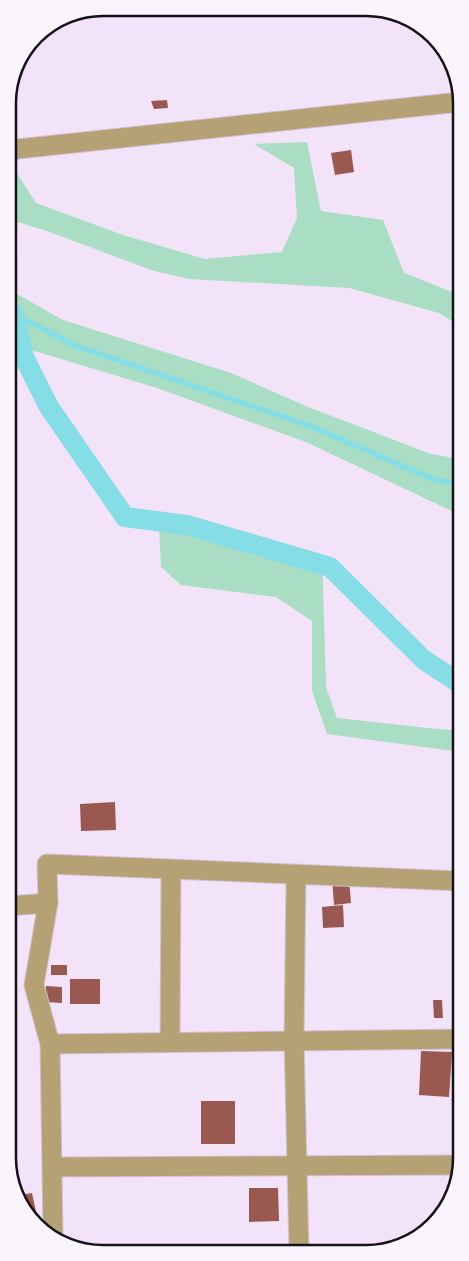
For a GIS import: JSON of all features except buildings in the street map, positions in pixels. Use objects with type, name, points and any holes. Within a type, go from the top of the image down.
[{"type":"street","points":[[16,149],[453,103]]},
{"type":"street","points":[[53,1229],[50,1044],[34,985],[48,903],[47,864],[453,881]]},
{"type":"street","points":[[170,1042],[171,869]]},
{"type":"street","points":[[296,874],[294,1040],[299,1245]]},
{"type":"street","points":[[16,905],[48,903]]},
{"type":"street","points":[[50,1044],[453,1039]]},
{"type":"street","points":[[52,1167],[453,1165]]},
{"type":"green space","points":[[307,142],[321,211],[383,220],[404,273],[453,292],[453,322],[439,313],[349,288],[190,279],[154,271],[50,232],[16,221],[16,172],[36,203],[123,235],[205,259],[282,252],[297,218],[294,168],[254,144]]},
{"type":"green space","points":[[16,294],[63,320],[231,373],[308,407],[431,454],[453,458],[453,512],[306,442],[157,388],[16,345]]},
{"type":"green space","points":[[179,514],[322,554],[326,687],[337,718],[453,730],[453,751],[327,734],[312,691],[312,621],[276,597],[181,585],[161,567],[159,525]]},
{"type":"waterway","points":[[16,315],[76,346],[308,425],[435,480],[453,483]]},
{"type":"waterway","points":[[16,325],[24,357],[49,407],[125,517],[187,525],[330,567],[424,660],[453,679]]}]
